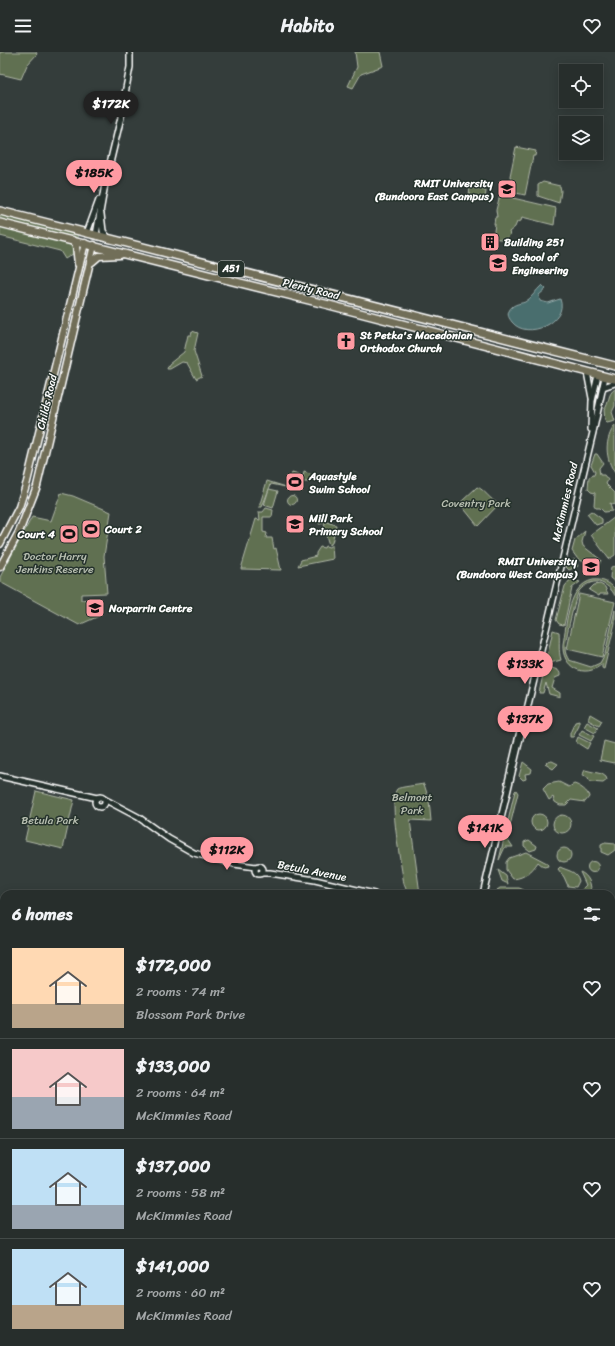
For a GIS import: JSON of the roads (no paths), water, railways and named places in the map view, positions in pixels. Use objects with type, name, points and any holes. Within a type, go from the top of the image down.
[{"type":"highway","name":"Plenty Road","points":[[0,210],[615,366]]},
{"type":"highway","name":"Plenty Road","points":[[0,223],[130,254],[615,379]]},
{"type":"highway","name":"Childs Road","points":[[85,243],[87,233]]},
{"type":"highway","name":"Childs Road","points":[[94,245],[96,235]]},
{"type":"highway","name":"McKimmies Road","points":[[602,376],[605,363]]},
{"type":"main road","points":[[72,240],[77,250],[77,276],[83,276],[87,281]]},
{"type":"main road","name":"Childs Road","points":[[0,544],[19,507],[33,458],[85,243]]},
{"type":"main road","name":"Childs Road","points":[[0,567],[20,532],[30,507],[44,463],[92,262],[94,245]]},
{"type":"main road","points":[[92,262],[99,256],[130,254]]},
{"type":"main road","points":[[40,428],[46,432],[49,440]]},
{"type":"main road","points":[[33,458],[40,456],[46,451]]},
{"type":"main road","points":[[33,458],[44,463]]},
{"type":"street","points":[[96,235],[105,184],[122,113],[129,71],[130,52]]},
{"type":"street","points":[[87,233],[105,184]]},
{"type":"street","points":[[101,207],[103,231],[109,238]]},
{"type":"street","points":[[587,372],[592,401]]},
{"type":"street","name":"McKimmies Road","points":[[484,890],[503,812],[513,755],[537,666],[603,388],[602,376]]},
{"type":"street","name":"McKimmies Road","points":[[591,436],[592,401],[602,376]]},
{"type":"street","points":[[603,388],[615,383]]},
{"type":"street","points":[[0,776],[96,800],[104,799],[118,806]]},
{"type":"street","points":[[103,806],[104,799]]},
{"type":"street","points":[[96,800],[98,807],[118,806]]},
{"type":"street","name":"Betula Avenue","points":[[118,806],[138,817],[187,850],[205,857],[255,869],[258,874],[262,871],[315,880],[357,890]]},
{"type":"water","points":[[542,285],[546,289],[539,295],[540,301],[548,303],[560,299],[561,307],[558,315],[553,321],[536,329],[527,330],[519,327],[512,322],[508,312],[514,306],[525,302]]},
{"type":"place","name":"RMIT University (Bundoora East Campus)","points":[[507,189]]},
{"type":"place","name":"Building 251","points":[[490,242]]},
{"type":"place","name":"School of Engineering","points":[[498,263]]},
{"type":"place","name":"St Petka's Macedonian Orthodox Church","points":[[346,341]]},
{"type":"place","name":"Aquastyle Swim School","points":[[295,482]]},
{"type":"place","name":"Mill Park Primary School","points":[[295,524]]},
{"type":"place","name":"Court 2","points":[[91,529]]},
{"type":"place","name":"Court 4","points":[[69,534]]},
{"type":"place","name":"RMIT University (Bundoora West Campus)","points":[[591,567]]},
{"type":"place","name":"Norparrin Centre","points":[[95,608]]},
{"type":"park label","name":"Coventry Park","points":[[476,503]]},
{"type":"park label","name":"Doctor Harry Jenkins Reserve","points":[[55,562]]},
{"type":"park label","name":"Belmont Park","points":[[412,803]]},
{"type":"park label","name":"Betula Park","points":[[50,820]]}]
